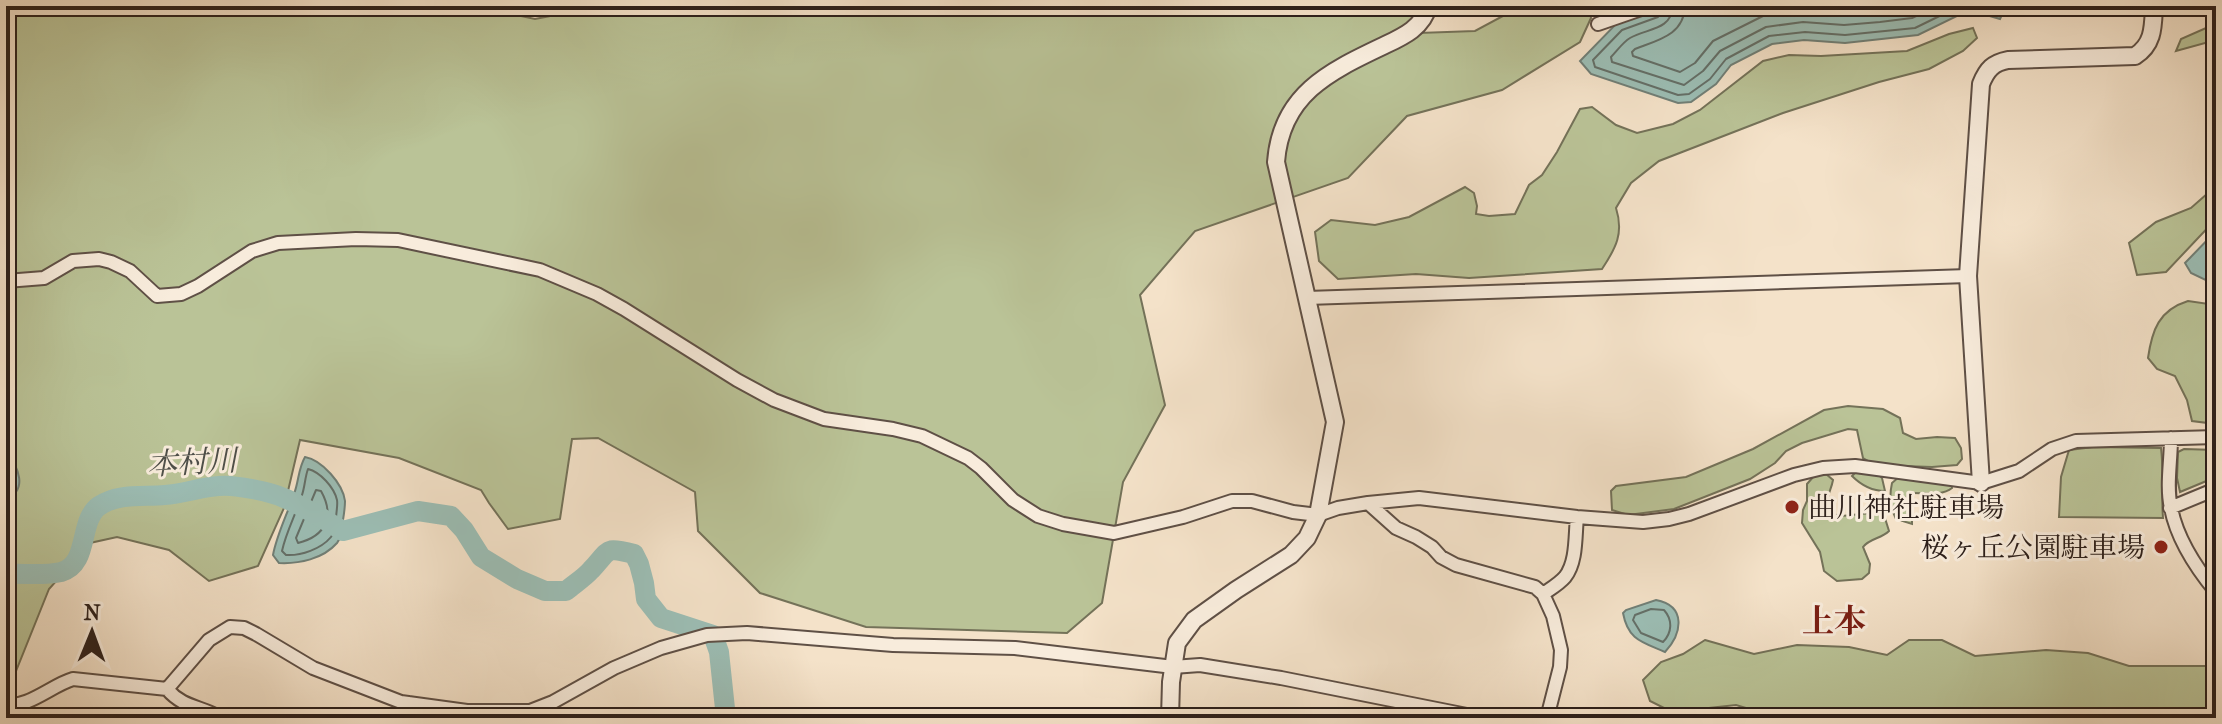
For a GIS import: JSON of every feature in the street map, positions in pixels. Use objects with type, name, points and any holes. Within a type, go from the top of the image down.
[{"type":"street","points":[[1170,718],[1177,643],[1194,620],[1291,555],[1307,538],[1318,515],[1335,422],[1276,162],[1284,123],[1304,92],[1416,28],[1427,13],[1428,6]]},
{"type":"street","points":[[1598,24],[1650,6]]},
{"type":"street","points":[[1981,483],[1968,276],[1981,84],[1986,72],[1995,63],[2008,60],[2135,56],[2144,50],[2153,31],[2154,6]]},
{"type":"street","points":[[6,281],[44,278],[73,261],[99,259],[130,271],[157,296],[181,294],[252,251],[278,243],[356,239],[398,240],[540,270],[597,294],[653,325],[737,380],[774,400],[824,419],[922,436],[981,468],[1013,500],[1038,516],[1114,533],[1183,517],[1232,501],[1252,501],[1318,515],[1338,508],[1419,498],[1643,522],[1669,519],[1794,475],[1823,468],[1855,466],[1981,483],[2019,471],[2052,449],[2076,441],[2216,437]]},
{"type":"street","points":[[1307,298],[1968,276]]},
{"type":"street","points":[[2171,438],[2170,508],[2184,544],[2214,588]]},
{"type":"street","points":[[2170,508],[2216,489]]},
{"type":"street","points":[[1368,503],[1396,528],[1416,537],[1456,565],[1535,587],[1543,594],[1553,616],[1561,650],[1560,667],[1547,718]]},
{"type":"street","points":[[1543,594],[1565,577],[1571,565],[1577,517]]},
{"type":"street","points":[[167,689],[209,640],[230,627],[244,628],[313,668],[401,702],[466,715],[530,711],[661,648],[707,635],[747,633],[893,645],[1015,648],[1173,667],[1200,665],[1482,718]]},
{"type":"street","points":[[6,704],[14,706],[58,683],[73,679],[167,689],[184,704],[221,718]]},
{"type":"street","points":[[392,718],[409,703]]},
{"type":"green space","points":[[6,6],[422,6],[444,12],[473,6],[535,19],[576,11],[580,6],[1416,6],[1419,33],[1475,31],[1517,6],[1589,6],[1591,18],[1580,42],[1502,90],[1407,116],[1348,178],[1195,231],[1140,295],[1165,405],[1123,482],[1102,603],[1067,633],[866,627],[760,593],[698,531],[695,492],[598,438],[572,439],[560,519],[508,529],[481,490],[399,458],[300,440],[284,508],[258,566],[209,581],[169,550],[117,537],[90,543],[49,589],[14,676],[6,680]]},
{"type":"green space","points":[[2216,27],[2216,40],[2176,51],[2181,39]]},
{"type":"green space","points":[[1973,28],[1977,38],[1963,51],[1929,69],[1783,113],[1659,161],[1631,183],[1616,208],[1619,225],[1617,240],[1602,269],[1469,278],[1416,274],[1338,279],[1319,261],[1315,232],[1331,220],[1375,225],[1409,217],[1465,187],[1474,193],[1476,214],[1515,214],[1529,185],[1542,175],[1580,109],[1592,107],[1616,125],[1637,133],[1673,124],[1700,110],[1763,61],[1789,55],[1907,51]]},
{"type":"green space","points":[[2216,186],[2216,219],[2166,272],[2137,275],[2129,243],[2156,222],[2191,208]]},
{"type":"green space","points":[[2188,301],[2216,305],[2216,424],[2192,421],[2187,400],[2175,376],[2157,369],[2148,358],[2159,322],[2170,310]]},
{"type":"green space","points":[[1848,406],[1883,409],[1900,418],[1903,433],[1916,439],[1955,438],[1961,448],[1962,459],[1957,465],[1932,467],[1875,465],[1863,458],[1857,430],[1848,429],[1802,443],[1786,451],[1775,463],[1750,479],[1674,509],[1628,515],[1612,510],[1611,491],[1616,486],[1686,477],[1753,449],[1824,410]]},
{"type":"green space","points":[[2094,447],[2161,448],[2163,518],[2059,517],[2061,477],[2069,450]]},
{"type":"green space","points":[[2184,449],[2216,450],[2216,477],[2180,492],[2178,452]]},
{"type":"green space","points":[[1865,471],[1876,472],[1882,478],[1885,491],[1867,487],[1852,476]]},
{"type":"green space","points":[[1826,474],[1833,480],[1827,499],[1828,512],[1842,516],[1884,515],[1889,531],[1863,547],[1870,564],[1869,573],[1862,579],[1837,581],[1824,571],[1820,552],[1802,523],[1807,484],[1814,476]]},
{"type":"green space","points":[[1900,476],[1951,482],[1952,488],[1937,493],[1908,493],[1905,502],[1912,514],[1912,524],[1896,519],[1891,506],[1892,483]]},
{"type":"green space","points":[[1705,640],[1754,654],[1797,645],[1849,647],[1887,655],[1909,640],[1942,640],[1975,656],[2046,650],[2088,653],[2129,666],[2207,666],[2216,660],[2216,709],[2164,710],[2139,718],[1780,718],[1736,705],[1672,712],[1650,701],[1643,680],[1661,662],[1683,654]]},
{"type":"water","points":[[1664,6],[2006,6],[2000,19],[1969,10],[1918,35],[1845,43],[1804,40],[1772,44],[1731,65],[1716,84],[1691,102],[1678,103],[1591,74],[1580,61],[1617,23]]},
{"type":"water","points":[[2216,231],[2216,285],[2191,273],[2185,263]]},
{"type":"water","points":[[6,453],[18,471],[19,484],[13,495],[6,499]]},
{"type":"water","points":[[305,457],[325,468],[340,487],[345,501],[342,532],[337,543],[318,557],[295,563],[279,563],[273,555]]},
{"type":"water","points":[[1656,600],[1666,603],[1677,614],[1678,629],[1665,652],[1632,635],[1623,613]]},
{"type":"waterway","points":[[2210,6],[2216,9]]},
{"type":"waterway","name":"本村川","points":[[6,574],[54,573],[70,567],[80,552],[93,513],[106,502],[122,497],[172,494],[219,486],[242,487],[284,498],[343,531],[418,511],[451,516],[481,557],[517,579],[545,591],[566,591],[612,550],[634,554],[646,599],[661,618],[713,635],[719,652],[726,718]]},
{"type":"place","name":"曲川神社駐車場","points":[[1792,507]]},
{"type":"place","name":"桜ヶ丘公園駐車場","points":[[2161,547]]},
{"type":"district","name":"上本","points":[[1834,621]]}]
